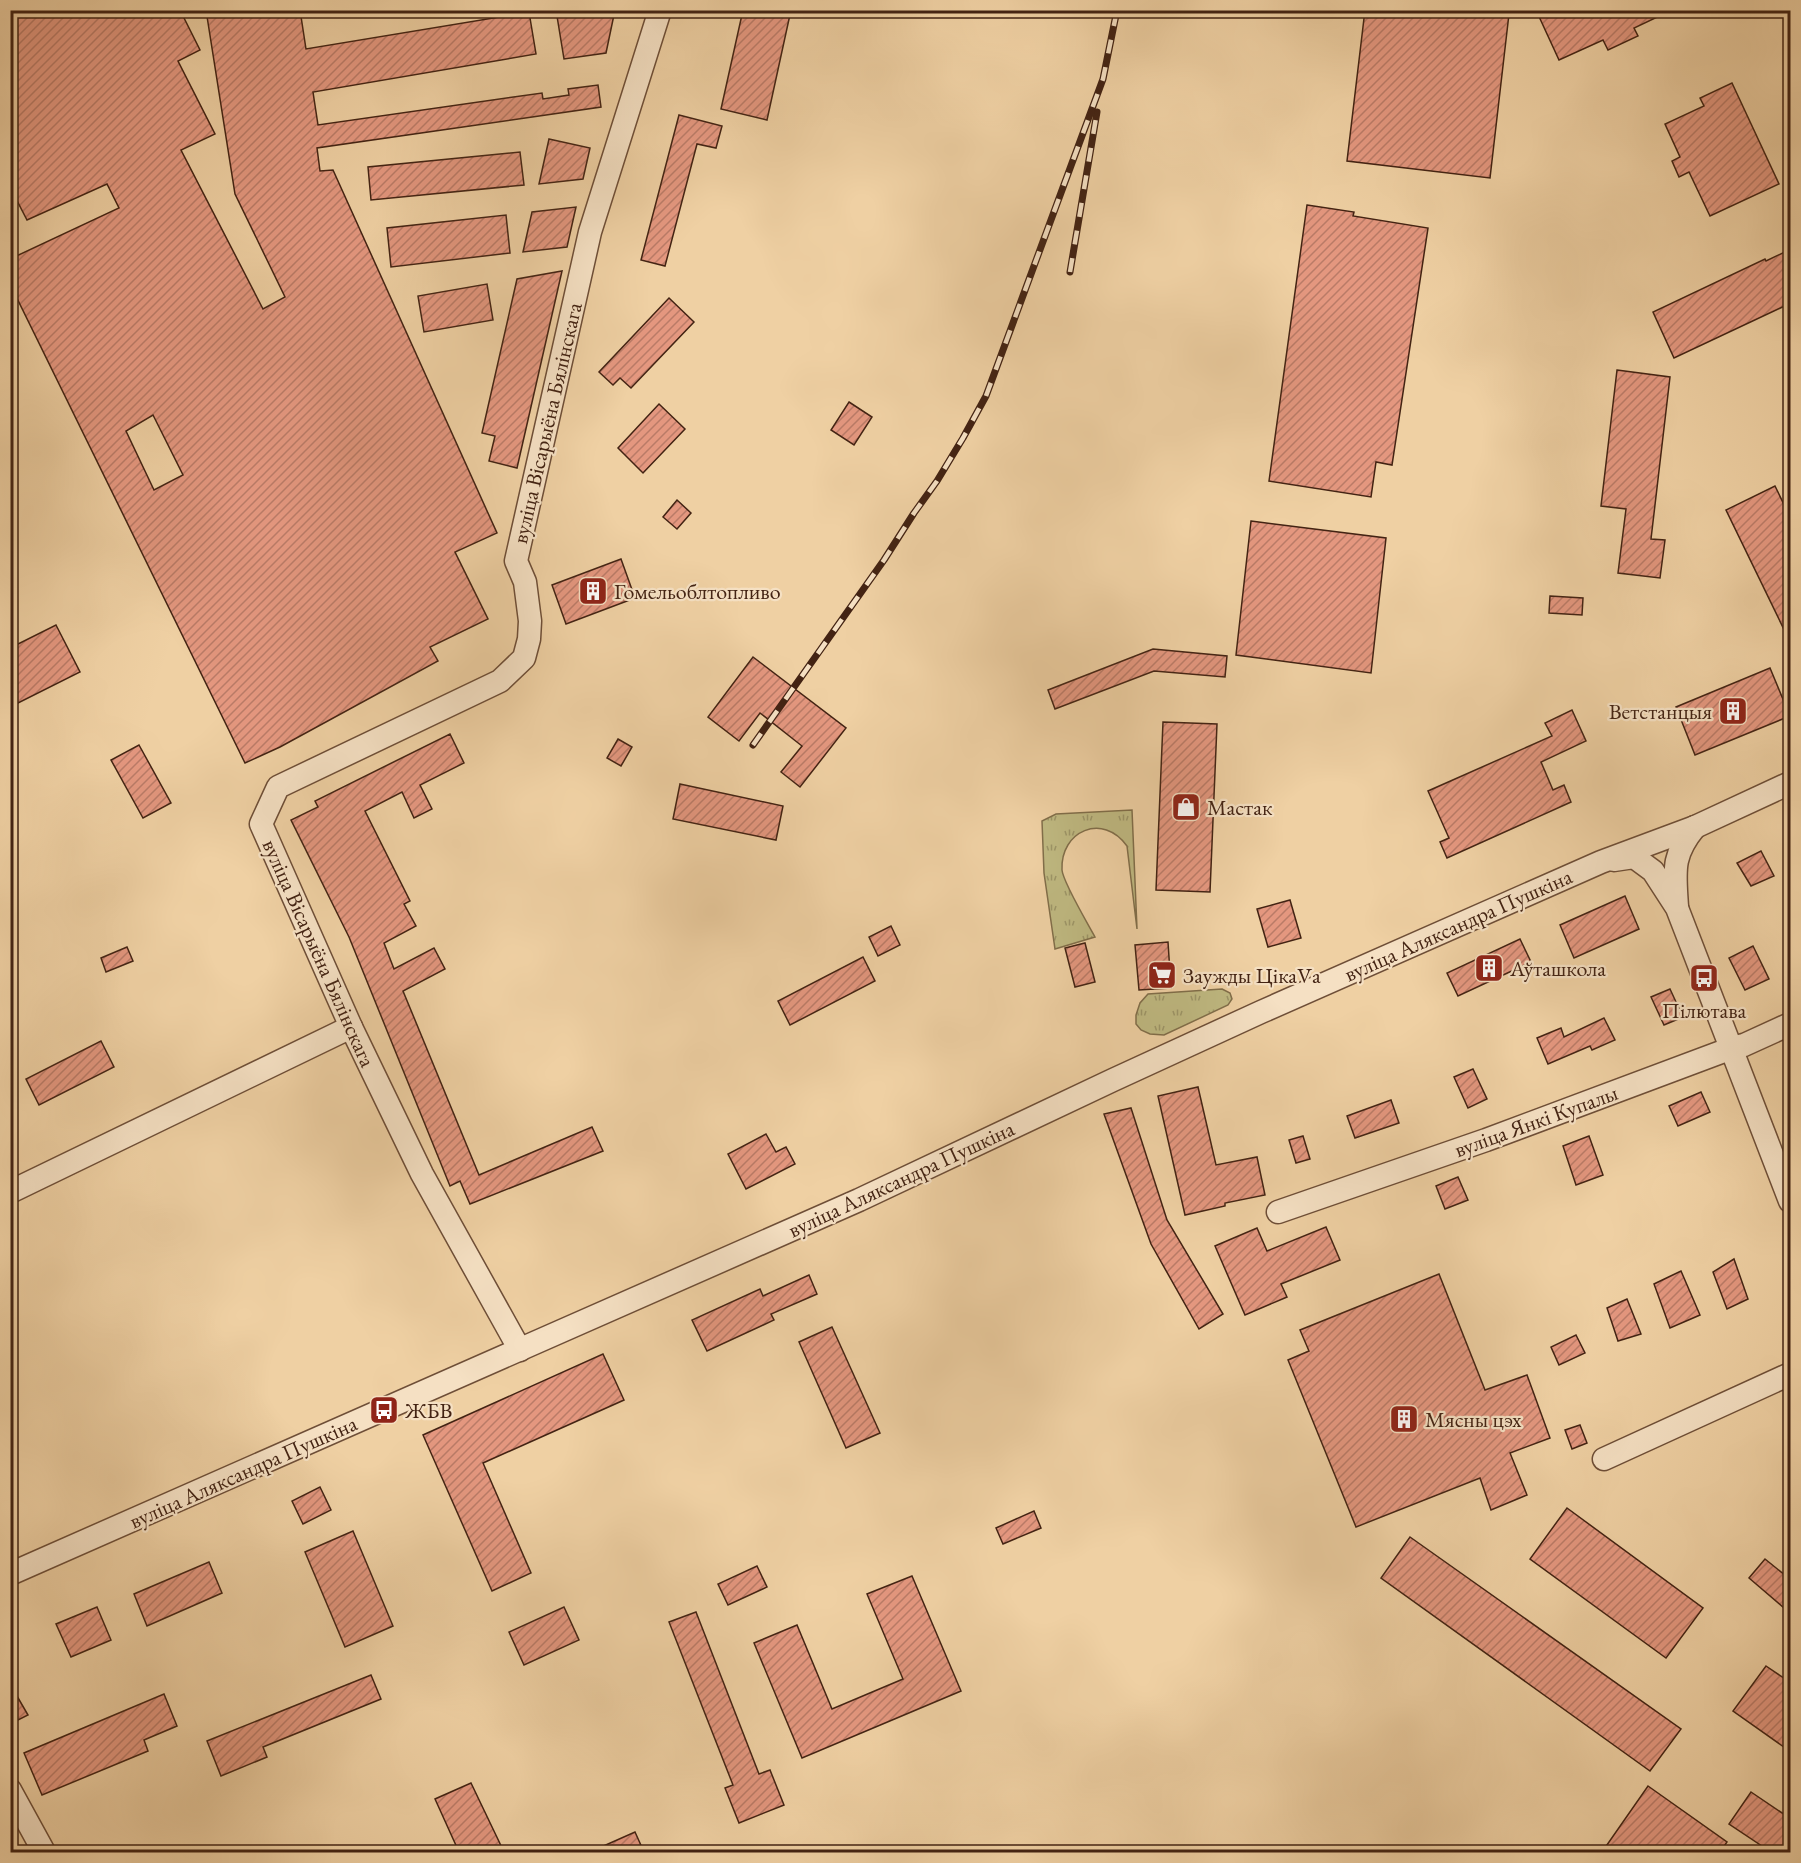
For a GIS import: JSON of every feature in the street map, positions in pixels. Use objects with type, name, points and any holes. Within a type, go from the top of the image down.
[{"type":"street","name":"вуліца Вісарыёна Бялінскага","points":[[520,1350],[423,1174],[351,1027],[261,824],[279,787],[500,681],[524,658],[529,639],[530,621],[525,582],[516,561],[590,232],[660,10]]},
{"type":"street","name":"вуліца Аляксандра Пушкіна","points":[[10,1574],[859,1200],[1251,1017],[1601,862],[1695,827],[1791,783]]},
{"type":"street","points":[[1677,909],[1675,874],[1679,851],[1695,827]]},
{"type":"street","points":[[1601,862],[1634,857],[1653,872],[1677,909],[1791,1201]]},
{"type":"street","name":"вуліца Янкі Купалы","points":[[1278,1212],[1486,1140],[1744,1045],[1791,1024]]},
{"type":"street","points":[[10,1192],[351,1027]]},
{"type":"street","points":[[1604,1459],[1791,1374]]},
{"type":"street","points":[[10,1790],[44,1852]]},
{"type":"green space","points":[[1132,810],[1137,929],[1127,846],[1117,836],[1106,830],[1095,828],[1075,836],[1063,856],[1062,870],[1071,893],[1095,937],[1055,949],[1044,873],[1042,821],[1056,814]]},
{"type":"green space","points":[[1222,989],[1230,993],[1232,999],[1228,1005],[1164,1035],[1150,1034],[1141,1030],[1136,1024],[1140,1003],[1148,994]]},
{"type":"building","points":[[10,10],[180,10],[200,50],[178,61],[215,134],[181,150],[263,309],[285,297],[235,194],[206,10],[300,10],[306,49],[529,12],[536,54],[313,92],[318,125],[542,93],[543,99],[569,95],[568,89],[598,85],[601,107],[317,148],[320,171],[333,170],[497,533],[455,552],[488,619],[430,647],[438,661],[280,747],[245,763],[10,284],[10,259],[119,208],[107,184],[27,220],[10,187]],"holes":[[[153,415],[183,475],[154,490],[126,431]]]},
{"type":"building","points":[[556,10],[615,10],[606,53],[564,59]]},
{"type":"building","points":[[743,10],[791,10],[767,120],[721,109]]},
{"type":"building","points":[[1365,10],[1483,10],[1509,14],[1490,178],[1347,161]]},
{"type":"building","points":[[1536,10],[1672,10],[1634,28],[1638,36],[1608,50],[1603,40],[1559,60]]},
{"type":"building","points":[[1732,83],[1779,184],[1710,216],[1689,172],[1679,177],[1672,161],[1680,157],[1665,124],[1704,106],[1700,98]]},
{"type":"building","points":[[679,115],[722,126],[716,148],[697,144],[665,266],[641,260]]},
{"type":"building","points":[[549,139],[590,148],[583,179],[539,184]]},
{"type":"building","points":[[520,152],[524,185],[371,200],[368,167]]},
{"type":"building","points":[[1307,205],[1354,212],[1353,216],[1428,228],[1392,465],[1376,462],[1371,497],[1269,481]]},
{"type":"building","points":[[576,207],[567,247],[523,252],[532,212]]},
{"type":"building","points":[[506,215],[510,253],[391,267],[387,228]]},
{"type":"building","points":[[1791,249],[1791,303],[1674,358],[1653,312]]},
{"type":"building","points":[[562,271],[517,468],[489,461],[495,436],[482,433],[517,279]]},
{"type":"building","points":[[487,284],[493,320],[424,332],[418,296]]},
{"type":"building","points":[[669,298],[694,322],[631,388],[620,378],[613,385],[599,372]]},
{"type":"building","points":[[1617,370],[1670,377],[1651,539],[1665,540],[1660,578],[1618,573],[1626,509],[1601,506]]},
{"type":"building","points":[[849,402],[872,417],[854,445],[831,430]]},
{"type":"building","points":[[659,404],[685,429],[643,473],[618,448]]},
{"type":"building","points":[[1775,486],[1791,519],[1791,644],[1726,510]]},
{"type":"building","points":[[677,500],[691,513],[677,529],[663,517]]},
{"type":"building","points":[[1251,521],[1386,538],[1371,673],[1236,655]]},
{"type":"building","name":"Гомельоблтопливо","points":[[621,559],[635,598],[566,624],[552,585]]},
{"type":"building","points":[[1550,596],[1583,598],[1582,615],[1549,613]]},
{"type":"building","points":[[56,625],[80,672],[10,707],[10,648]]},
{"type":"building","points":[[1153,649],[1227,656],[1225,677],[1154,671],[1055,709],[1048,690]]},
{"type":"building","points":[[753,657],[846,728],[800,787],[781,772],[802,746],[760,713],[739,741],[708,717]]},
{"type":"building","name":"Ветстанцыя","points":[[1770,668],[1790,716],[1695,755],[1676,707]]},
{"type":"building","points":[[1572,710],[1586,741],[1541,762],[1553,790],[1564,785],[1571,802],[1447,858],[1440,842],[1449,838],[1428,791],[1552,736],[1545,723]]},
{"type":"building","name":"Мастак","points":[[1163,722],[1217,724],[1210,892],[1156,890]]},
{"type":"building","points":[[450,734],[464,763],[420,785],[432,809],[414,818],[402,792],[365,811],[410,901],[404,904],[416,926],[384,943],[394,969],[434,948],[445,969],[403,991],[479,1175],[592,1127],[603,1151],[470,1204],[460,1181],[450,1186],[349,937],[291,820],[318,807],[315,801]]},
{"type":"building","points":[[618,739],[632,747],[621,766],[607,758]]},
{"type":"building","points":[[139,745],[171,803],[143,818],[111,760]]},
{"type":"building","points":[[680,784],[783,806],[776,840],[673,819]]},
{"type":"building","points":[[1761,851],[1774,876],[1751,886],[1737,863]]},
{"type":"building","points":[[1625,896],[1639,929],[1574,958],[1560,925]]},
{"type":"building","points":[[1290,900],[1301,938],[1268,947],[1257,909]]},
{"type":"building","points":[[891,926],[900,945],[878,956],[869,937]]},
{"type":"building","name":"Аўташкола","points":[[1520,939],[1531,962],[1458,996],[1447,973]]},
{"type":"building","points":[[1168,942],[1171,988],[1139,990],[1135,945]]},
{"type":"building","points":[[1085,943],[1095,982],[1075,987],[1065,948]]},
{"type":"building","points":[[1753,946],[1769,979],[1745,990],[1729,958]]},
{"type":"building","points":[[127,947],[133,961],[106,972],[101,958]]},
{"type":"building","points":[[863,957],[875,981],[790,1025],[778,1001]]},
{"type":"building","points":[[1670,989],[1683,1017],[1664,1025],[1651,997]]},
{"type":"building","points":[[1604,1018],[1615,1040],[1592,1050],[1590,1046],[1548,1064],[1537,1038],[1561,1028],[1564,1037]]},
{"type":"building","points":[[101,1041],[114,1067],[39,1105],[26,1079]]},
{"type":"building","points":[[1473,1069],[1487,1099],[1468,1108],[1454,1077]]},
{"type":"building","points":[[1198,1087],[1216,1165],[1257,1157],[1265,1195],[1225,1203],[1225,1206],[1185,1215],[1158,1096]]},
{"type":"building","points":[[1701,1092],[1710,1112],[1678,1126],[1669,1106]]},
{"type":"building","points":[[1391,1100],[1399,1123],[1355,1138],[1347,1116]]},
{"type":"building","points":[[1131,1108],[1167,1220],[1223,1314],[1199,1329],[1151,1244],[1104,1114]]},
{"type":"building","points":[[766,1134],[776,1152],[786,1147],[795,1164],[746,1189],[728,1154]]},
{"type":"building","points":[[1303,1136],[1310,1159],[1296,1163],[1289,1140]]},
{"type":"building","points":[[1589,1136],[1603,1175],[1576,1185],[1563,1146]]},
{"type":"building","points":[[1458,1177],[1468,1200],[1445,1209],[1436,1186]]},
{"type":"building","points":[[1326,1227],[1340,1260],[1281,1284],[1287,1297],[1245,1315],[1215,1246],[1257,1228],[1267,1251]]},
{"type":"building","points":[[1734,1259],[1748,1299],[1727,1309],[1713,1272]]},
{"type":"building","points":[[1681,1271],[1700,1315],[1670,1328],[1654,1284]]},
{"type":"building","name":"Мясны цэх","points":[[1439,1274],[1485,1390],[1527,1375],[1550,1438],[1510,1453],[1527,1495],[1491,1510],[1480,1478],[1356,1527],[1288,1360],[1309,1351],[1300,1330]]},
{"type":"building","points":[[809,1275],[817,1294],[771,1314],[774,1320],[707,1351],[692,1320],[760,1289],[763,1296]]},
{"type":"building","points":[[1627,1299],[1641,1334],[1618,1341],[1607,1308]]},
{"type":"building","points":[[832,1327],[880,1433],[846,1448],[799,1342]]},
{"type":"building","points":[[1576,1335],[1585,1353],[1559,1365],[1551,1347]]},
{"type":"building","points":[[603,1354],[624,1400],[483,1463],[531,1573],[492,1591],[423,1435]]},
{"type":"building","points":[[1580,1425],[1587,1443],[1572,1449],[1565,1430]]},
{"type":"building","points":[[320,1487],[331,1510],[303,1524],[292,1501]]},
{"type":"building","points":[[1567,1508],[1703,1608],[1666,1658],[1530,1559]]},
{"type":"building","points":[[1034,1511],[1041,1528],[1003,1544],[996,1528]]},
{"type":"building","points":[[353,1531],[393,1626],[345,1647],[305,1552]]},
{"type":"building","points":[[1410,1537],[1681,1729],[1650,1771],[1381,1578]]},
{"type":"building","points":[[1765,1559],[1791,1580],[1791,1614],[1749,1578]]},
{"type":"building","points":[[209,1562],[222,1593],[147,1626],[134,1594]]},
{"type":"building","points":[[757,1566],[767,1587],[728,1605],[718,1584]]},
{"type":"building","points":[[912,1576],[961,1691],[802,1758],[754,1643],[797,1625],[832,1709],[903,1679],[867,1594]]},
{"type":"building","points":[[97,1607],[111,1640],[71,1657],[56,1624]]},
{"type":"building","points":[[564,1607],[579,1640],[524,1665],[509,1632]]},
{"type":"building","points":[[696,1612],[759,1774],[770,1770],[784,1805],[739,1823],[725,1788],[733,1785],[669,1622]]},
{"type":"building","points":[[1766,1666],[1791,1683],[1791,1752],[1733,1711]]},
{"type":"building","points":[[371,1675],[381,1699],[263,1747],[267,1757],[221,1776],[207,1741]]},
{"type":"building","points":[[10,1684],[28,1715],[10,1724]]},
{"type":"building","points":[[164,1694],[177,1726],[144,1740],[148,1751],[42,1795],[24,1753]]},
{"type":"building","points":[[471,1783],[504,1852],[459,1852],[435,1799]]},
{"type":"building","points":[[1648,1786],[1727,1842],[1720,1852],[1602,1852]]},
{"type":"building","points":[[1751,1792],[1791,1819],[1791,1852],[1771,1852],[1729,1824]]},
{"type":"building","points":[[635,1832],[644,1852],[590,1852]]},
{"type":"railway","points":[[753,745],[937,481],[986,396],[1103,79],[1117,10]]},
{"type":"railway","points":[[1070,272],[1097,112]]},
{"type":"place","name":"Гомельоблтопливо","points":[[593,591]]},
{"type":"place","name":"Ветстанцыя","points":[[1733,711]]},
{"type":"place","name":"Мастак","points":[[1186,807]]},
{"type":"place","name":"Аўташкола","points":[[1489,968]]},
{"type":"place","name":"Заужды ЦікаVа","points":[[1162,975]]},
{"type":"place","name":"Пілютава","points":[[1704,978]]},
{"type":"place","name":"ЖБВ","points":[[384,1410]]},
{"type":"place","name":"Мясны цэх","points":[[1404,1419]]}]
